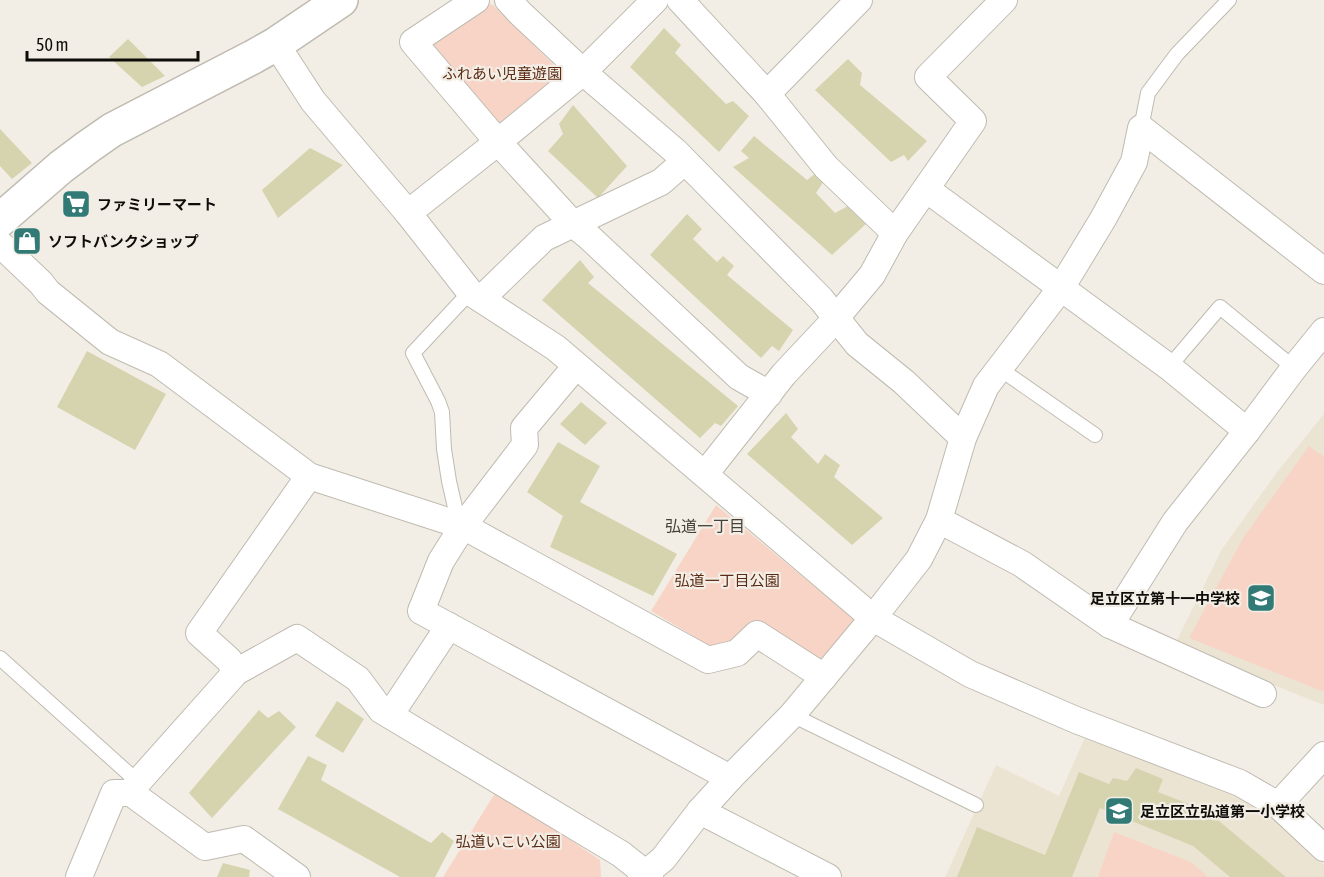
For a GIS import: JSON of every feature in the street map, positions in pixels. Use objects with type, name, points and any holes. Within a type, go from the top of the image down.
[{"type":"street","points":[[0,220],[61,167],[112,130],[276,44],[341,0]]},
{"type":"street","points":[[476,0],[413,42],[498,142],[573,224],[739,377],[769,394]]},
{"type":"street","points":[[508,0],[583,72],[675,151],[821,299],[857,344],[904,382],[963,438]]},
{"type":"street","points":[[408,213],[583,72],[655,0]]},
{"type":"street","points":[[681,0],[767,94],[826,167],[895,233]]},
{"type":"street","points":[[767,94],[859,0]]},
{"type":"street","points":[[705,474],[784,374],[831,325],[872,275],[895,233],[973,121],[928,77],[1004,0]]},
{"type":"street","points":[[276,44],[313,101],[476,295],[556,348],[873,618],[970,674],[1076,720],[1240,783],[1278,805],[1324,848]]},
{"type":"street","points":[[79,877],[114,794],[134,787],[236,672],[297,638],[358,679],[381,710],[621,854],[645,876],[663,859],[700,811],[730,778],[792,715],[919,559],[939,519],[963,438],[986,386],[1061,288],[1103,219],[1134,162],[1141,128],[1324,271]]},
{"type":"street","points":[[476,295],[544,238],[661,182],[684,162]]},
{"type":"street","points":[[926,189],[1169,367],[1247,431]]},
{"type":"street","points":[[0,244],[48,292],[110,342],[159,364],[309,476],[461,526],[708,660],[737,653],[757,634],[824,677]]},
{"type":"street","points":[[1110,625],[1175,522],[1324,331]]},
{"type":"street","points":[[576,366],[524,428],[525,446],[461,526],[441,561],[421,611],[730,778]]},
{"type":"street","points":[[236,672],[229,660],[200,633],[309,476]]},
{"type":"street","points":[[939,519],[1022,564],[1110,625],[1263,694]]},
{"type":"street","points":[[390,715],[449,626]]},
{"type":"street","points":[[1278,805],[1324,755]]},
{"type":"street","points":[[134,787],[205,847],[244,839],[297,877]]},
{"type":"street","points":[[700,811],[828,877]]},
{"type":"lane","points":[[1141,128],[1148,93],[1177,54],[1229,0]]},
{"type":"lane","points":[[461,526],[449,481],[442,412],[412,353],[476,295]]},
{"type":"lane","points":[[1169,367],[1220,307],[1294,368]]},
{"type":"lane","points":[[1000,369],[1095,435]]},
{"type":"lane","points":[[0,658],[134,787]]},
{"type":"lane","points":[[792,715],[976,805]]},
{"type":"shaded area","name":"足立区立第十一中学校","points":[[1324,414],[1324,705],[1174,646],[1222,549],[1277,472]]},
{"type":"shaded area","name":"足立区立弘道第一小学校","points":[[1086,735],[1239,793],[1293,834],[1324,864],[1324,877],[945,877],[996,765],[1059,796]]},
{"type":"green space","name":"ふれあい児童遊園","points":[[483,3],[493,5],[566,77],[504,127],[494,128],[427,50],[432,39]]},
{"type":"green space","name":"足立区立第十一中学校","points":[[1309,446],[1324,457],[1324,692],[1189,638],[1243,538]]},
{"type":"green space","name":"弘道一丁目公園","points":[[716,505],[855,620],[820,664],[754,621],[732,644],[712,647],[651,611]]},
{"type":"green space","name":"弘道いこい公園","points":[[497,790],[600,860],[601,877],[443,877]]},
{"type":"green space","points":[[1114,832],[1191,862],[1208,877],[1098,877]]},
{"type":"building","points":[[664,28],[681,45],[675,53],[726,104],[733,101],[749,116],[719,152],[630,67]]},
{"type":"building","points":[[128,39],[165,76],[142,87],[109,57]]},
{"type":"building","points":[[848,59],[862,73],[860,85],[927,141],[908,161],[904,155],[891,162],[815,90]]},
{"type":"building","points":[[573,105],[627,166],[598,198],[548,151],[563,134],[559,124]]},
{"type":"building","points":[[0,129],[32,163],[12,179],[0,166]]},
{"type":"building","points":[[754,136],[807,180],[816,173],[824,181],[816,193],[835,213],[848,206],[866,224],[832,255],[733,167],[749,158],[741,151]]},
{"type":"building","points":[[310,148],[343,165],[278,218],[262,190]]},
{"type":"building","points":[[687,214],[702,229],[693,239],[717,262],[723,256],[734,266],[727,275],[793,330],[779,351],[772,346],[761,358],[650,255]]},
{"type":"building","points":[[580,260],[594,277],[588,283],[738,406],[721,426],[715,423],[700,438],[542,300]]},
{"type":"building","points":[[87,351],[166,394],[135,450],[57,407]]},
{"type":"building","points":[[581,402],[607,423],[585,445],[560,424]]},
{"type":"building","points":[[786,413],[798,429],[791,437],[818,464],[825,454],[840,465],[834,477],[883,518],[852,545],[747,454]]},
{"type":"building","points":[[558,442],[600,466],[580,502],[677,554],[653,596],[550,547],[563,516],[527,492]]},
{"type":"building","points":[[337,701],[364,719],[343,753],[315,736]]},
{"type":"building","points":[[259,710],[268,718],[279,711],[296,727],[212,818],[189,793]]},
{"type":"building","points":[[308,756],[327,765],[321,780],[431,843],[442,832],[454,841],[435,877],[400,877],[278,809]]},
{"type":"building","points":[[1136,768],[1163,779],[1158,792],[1207,811],[1286,877],[1230,877],[1193,846],[1100,808],[1072,877],[957,877],[977,827],[1045,855],[1079,772],[1109,784],[1113,778],[1127,781]]},
{"type":"building","points":[[223,863],[250,870],[249,877],[217,877]]},
{"type":"place","name":"ファミリーマート","points":[[76,204]]},
{"type":"place","name":"ソフトバンクショップ","points":[[27,241]]},
{"type":"place","name":"足立区立第十一中学校","points":[[1261,598]]},
{"type":"place","name":"足立区立弘道第一小学校","points":[[1119,811]]},
{"type":"district","name":"弘道一丁目","points":[[705,526]]}]
